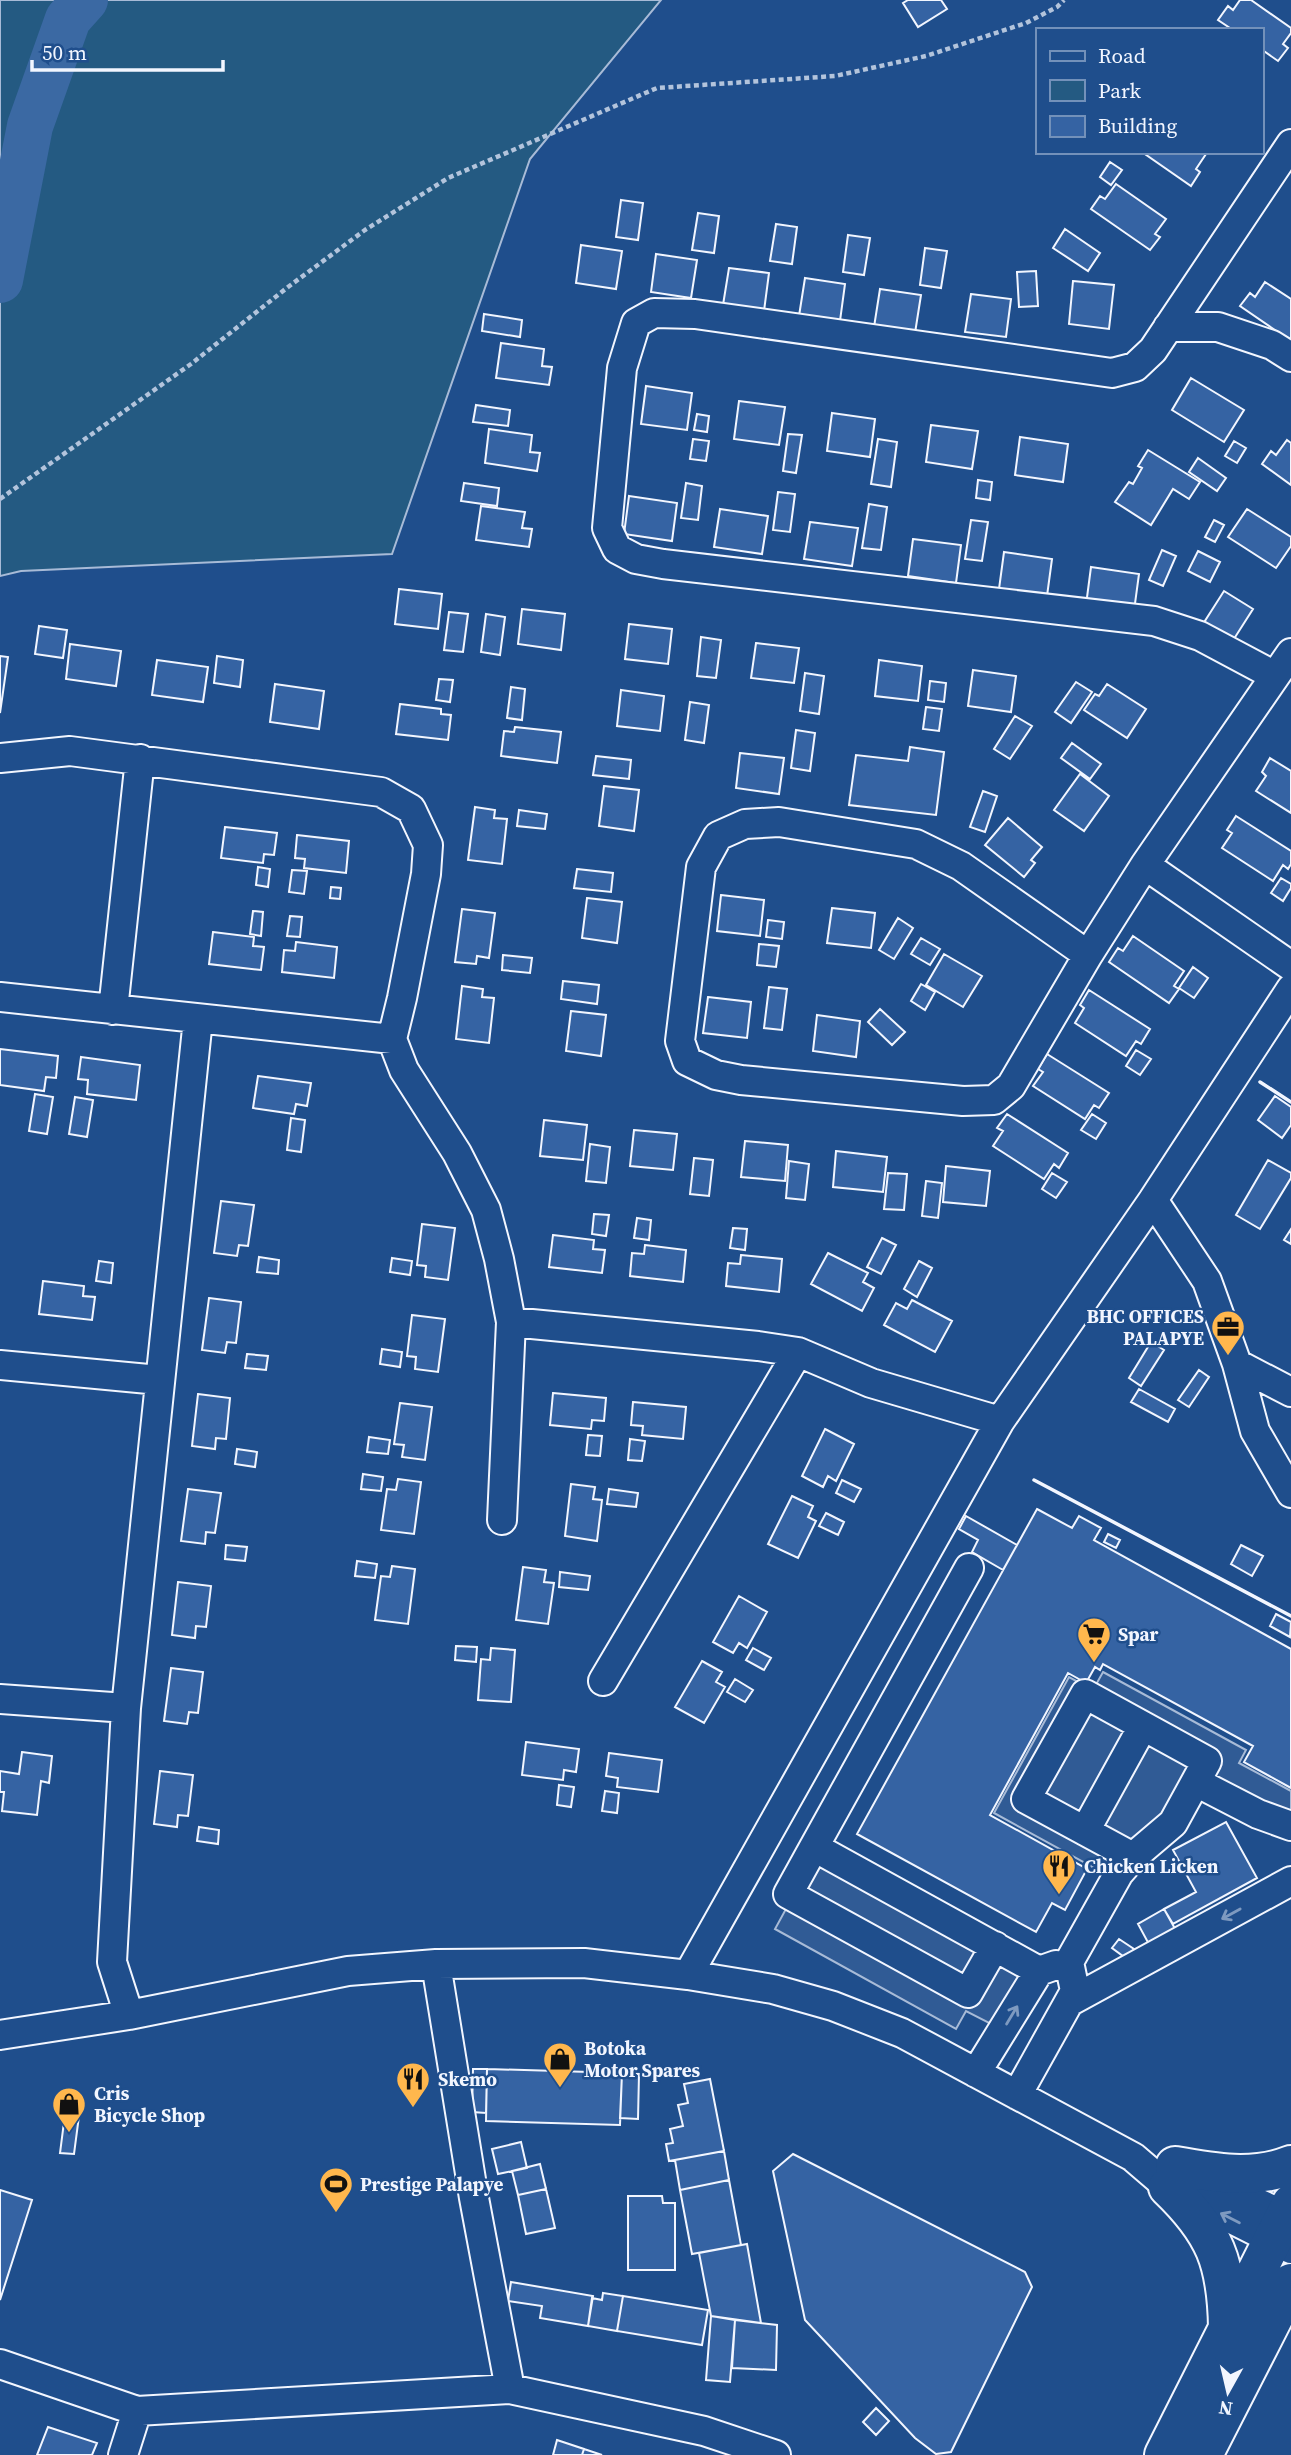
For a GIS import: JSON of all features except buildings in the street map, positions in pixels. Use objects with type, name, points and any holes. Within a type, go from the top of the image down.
[{"type":"highway","points":[[1228,2328],[1223,2272],[1216,2250],[1206,2229],[1190,2208],[1172,2176],[1274,2172],[1291,2165]]},
{"type":"highway","points":[[1164,2455],[1228,2328],[1286,2225]]},
{"type":"highway","points":[[1203,2455],[1291,2283]]},
{"type":"street","points":[[1275,676],[1200,636],[1154,621],[663,564],[636,559],[617,550],[607,528],[622,369],[636,323],[654,313],[695,314],[1112,373],[1135,367],[1153,349],[1291,144]]},
{"type":"street","points":[[1168,327],[1218,327],[1272,345],[1291,357]]},
{"type":"street","points":[[1088,955],[961,866],[916,844],[779,822],[746,824],[718,836],[701,867],[680,1041],[687,1061],[716,1075],[741,1080],[963,1101],[994,1100],[1011,1086],[1145,865],[1291,653]]},
{"type":"street","points":[[0,758],[70,751],[140,759],[381,792],[411,809],[428,845],[426,874],[392,1039],[404,1070],[457,1153],[486,1210],[499,1259],[511,1322],[502,1520]]},
{"type":"street","points":[[113,1010],[140,759]]},
{"type":"street","points":[[1145,865],[1291,966]]},
{"type":"street","points":[[688,1975],[1000,1420],[1153,1200],[1291,989]]},
{"type":"street","points":[[0,997],[392,1039]]},
{"type":"street","points":[[129,2015],[112,1962],[126,1708],[198,1019]]},
{"type":"street","points":[[1153,1200],[1207,1281],[1237,1364],[1255,1431],[1291,1493]]},
{"type":"street","points":[[511,1322],[799,1352],[871,1383],[1000,1420]]},
{"type":"street","points":[[603,1681],[799,1352]]},
{"type":"street","points":[[1237,1364],[1291,1392]]},
{"type":"street","points":[[0,1365],[159,1380]]},
{"type":"street","points":[[969,1568],[788,1894],[968,1993],[995,1946]]},
{"type":"street","points":[[1017,2095],[1075,1992],[1069,1962],[1119,1873],[1133,1857],[1173,1823],[1207,1761],[1085,1694],[1026,1799],[1133,1857]]},
{"type":"street","points":[[0,1699],[126,1708]]},
{"type":"street","points":[[1085,1831],[1143,1726]]},
{"type":"street","points":[[1196,1783],[1258,1814],[1291,1826]]},
{"type":"street","points":[[814,1847],[1039,1971]]},
{"type":"street","points":[[1069,2002],[1291,1881]]},
{"type":"street","points":[[976,2073],[1039,1971],[1069,1962]]},
{"type":"street","points":[[0,2035],[129,2015],[348,1971],[436,1964],[584,1963],[688,1975],[773,1989],[833,2006],[902,2034],[1133,2157],[1286,2225]]},
{"type":"street","points":[[436,1964],[474,2199],[510,2389]]},
{"type":"street","points":[[0,2364],[137,2412],[510,2389],[704,2431],[776,2455]]},
{"type":"street","points":[[123,2455],[137,2412]]},
{"type":"path","points":[[0,499],[191,365],[288,287],[365,230],[448,178],[657,88],[835,76],[926,56],[1026,23],[1057,7],[1064,0]]},
{"type":"green space","points":[[0,0],[661,0],[530,159],[392,554],[21,571],[0,576]]},
{"type":"shaded area","points":[[1103,1672],[1246,1750],[1239,1763],[1291,1791],[1291,1823],[1192,1769],[1127,1886],[994,1813],[1069,1677],[1093,1690]]},
{"type":"shaded area","points":[[816,1854],[1024,1969],[993,2025],[966,2011],[956,2029],[775,1929]]},
{"type":"waterway","points":[[0,280],[30,126],[68,19],[85,0]]},
{"type":"wall","points":[[1260,1082],[1291,1102]]},
{"type":"wall","points":[[1034,1480],[1291,1616]]},
{"type":"place","name":"BHC OFFICES PALAPYE","points":[[1228,1357]]},
{"type":"place","name":"Spar","points":[[1094,1664]]},
{"type":"place","name":"Chicken Licken","points":[[1059,1896]]},
{"type":"place","name":"Botoka Motor Spares","points":[[560,2089]]},
{"type":"place","name":"Skemo","points":[[413,2109]]},
{"type":"place","name":"Cris Bicycle Shop","points":[[69,2134]]},
{"type":"place","name":"Prestige Palapye","points":[[336,2214]]}]
